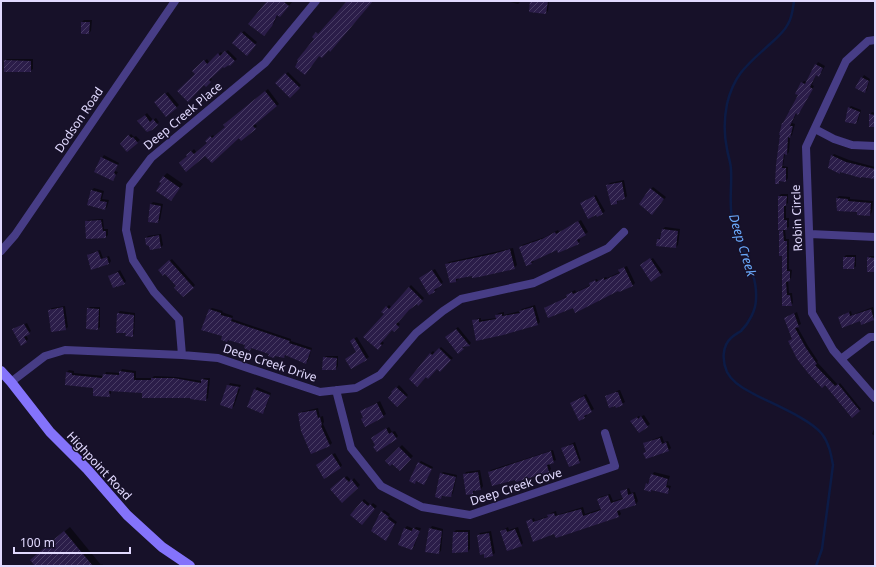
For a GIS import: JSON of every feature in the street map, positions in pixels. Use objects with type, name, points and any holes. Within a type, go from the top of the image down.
[{"type":"street","name":"Dodson Road","points":[[1,251],[15,235],[175,1]]},
{"type":"street","name":"Deep Creek Place","points":[[182,355],[180,319],[154,292],[133,260],[126,230],[130,186],[151,158],[265,63],[316,1]]},
{"type":"street","name":"Robin Circle","points":[[875,40],[868,41],[846,61],[806,147],[812,313],[833,350],[875,398]]},
{"type":"street","points":[[815,129],[834,139],[852,145],[875,146]]},
{"type":"street","name":"Deep Creek Drive","points":[[11,382],[45,356],[65,350],[218,358],[320,392],[356,388],[380,375],[416,334],[443,311],[461,299],[534,283],[608,248],[624,232]]},
{"type":"street","points":[[810,234],[875,237]]},
{"type":"street","points":[[841,359],[870,337],[875,337]]},
{"type":"street","name":"Highpoint Road","points":[[1,371],[50,432],[87,469],[127,515],[162,547],[190,566]]},
{"type":"street","name":"Deep Creek Cove","points":[[336,390],[351,448],[381,486],[422,507],[470,515],[615,466],[605,433]]},
{"type":"building","points":[[267,1],[283,1],[289,6],[280,17],[277,15],[272,26],[264,36],[248,24]]},
{"type":"building","points":[[347,1],[373,1],[330,52],[329,50],[322,58],[319,56],[305,75],[295,67],[298,61],[297,60],[314,39],[312,37],[316,32],[318,34]]},
{"type":"building","points":[[530,1],[548,1],[546,14],[529,12]]},
{"type":"building","points":[[81,22],[90,22],[89,34],[81,34]]},
{"type":"building","points":[[241,32],[256,45],[247,56],[232,43]]},
{"type":"building","points":[[225,51],[235,61],[230,66],[223,67],[209,80],[211,82],[206,87],[204,85],[188,102],[177,91],[195,74],[192,71],[204,60],[207,64],[218,53],[220,56]]},
{"type":"building","points":[[4,60],[31,61],[31,72],[4,72]]},
{"type":"building","points":[[815,64],[823,68],[819,77],[816,75],[810,87],[813,89],[798,115],[796,113],[790,126],[793,126],[790,138],[788,137],[787,155],[784,154],[782,168],[786,168],[786,182],[779,181],[779,184],[775,184],[779,135],[782,123],[798,95],[795,94],[801,82],[805,84]]},
{"type":"building","points":[[285,73],[300,88],[290,98],[275,83]]},
{"type":"building","points":[[861,77],[869,81],[865,93],[855,88]]},
{"type":"building","points":[[265,91],[277,106],[253,126],[256,129],[241,141],[239,138],[212,163],[205,156],[186,172],[179,163],[187,156],[186,155],[191,151],[194,154],[207,143],[205,141],[210,136],[212,138],[225,127],[223,125]]},
{"type":"building","points":[[165,93],[177,108],[166,117],[154,102]]},
{"type":"building","points":[[848,107],[860,112],[856,124],[845,122]]},
{"type":"building","points":[[869,114],[875,115],[875,127],[869,127]]},
{"type":"building","points":[[145,115],[150,122],[153,119],[158,125],[147,132],[137,121]]},
{"type":"building","points":[[128,135],[132,138],[133,137],[138,143],[127,152],[120,144]]},
{"type":"building","points":[[831,155],[846,162],[875,169],[875,179],[861,178],[840,172],[840,174],[828,168]]},
{"type":"building","points":[[101,157],[118,165],[114,173],[116,175],[113,181],[94,172]]},
{"type":"building","points":[[163,176],[180,188],[171,201],[156,191]]},
{"type":"building","points":[[622,182],[625,199],[617,201],[617,204],[611,205],[606,185]]},
{"type":"building","points":[[650,188],[664,199],[652,215],[639,204]]},
{"type":"building","points":[[91,190],[102,193],[100,201],[107,202],[105,210],[87,205]]},
{"type":"building","points":[[594,196],[603,214],[597,217],[596,215],[588,219],[580,203]]},
{"type":"building","points":[[778,196],[787,196],[786,206],[784,206],[784,220],[787,220],[787,230],[778,230]]},
{"type":"building","points":[[836,198],[848,199],[848,201],[871,203],[870,216],[857,215],[857,212],[837,211]]},
{"type":"building","points":[[150,204],[161,206],[158,223],[148,222]]},
{"type":"building","points":[[101,220],[103,231],[106,231],[106,238],[86,239],[85,221]]},
{"type":"building","points":[[578,221],[586,235],[577,240],[579,244],[558,253],[557,250],[531,262],[532,264],[526,266],[519,247],[542,239],[555,232],[556,234]]},
{"type":"building","points":[[662,229],[678,231],[676,248],[656,246],[657,239],[660,239]]},
{"type":"building","points":[[783,230],[784,241],[787,241],[787,271],[790,271],[790,281],[786,282],[787,295],[790,295],[792,306],[782,306],[782,256],[779,256],[779,231]]},
{"type":"building","points":[[159,235],[161,248],[150,250],[149,246],[146,245],[145,238]]},
{"type":"building","points":[[510,249],[515,269],[479,277],[472,278],[472,276],[456,279],[456,282],[450,283],[445,264]]},
{"type":"building","points":[[98,251],[101,259],[107,257],[109,264],[91,270],[87,255]]},
{"type":"building","points":[[843,257],[855,257],[854,269],[843,269]]},
{"type":"building","points":[[867,257],[875,258],[875,272],[867,272]]},
{"type":"building","points":[[650,258],[661,275],[651,282],[640,265]]},
{"type":"building","points":[[169,260],[194,288],[183,297],[174,288],[176,286],[166,275],[164,274],[163,276],[158,270]]},
{"type":"building","points":[[624,267],[633,286],[619,292],[618,291],[575,313],[573,308],[548,318],[544,308],[567,297],[566,295],[572,292],[573,294],[590,286],[589,283],[595,280],[596,282],[604,278],[604,280],[620,273],[618,270]]},
{"type":"building","points":[[432,270],[442,285],[434,290],[435,292],[429,295],[419,278]]},
{"type":"building","points":[[118,272],[125,284],[113,288],[108,276]]},
{"type":"building","points":[[409,287],[423,301],[418,306],[417,304],[409,310],[396,324],[399,327],[394,332],[392,330],[380,344],[382,345],[378,350],[363,337],[384,314],[381,312],[386,306],[389,309]]},
{"type":"building","points":[[63,307],[66,330],[51,332],[48,310]]},
{"type":"building","points":[[533,307],[538,325],[476,341],[472,320],[479,319],[479,322],[496,319],[495,315],[502,314],[502,316],[520,313],[519,311]]},
{"type":"building","points":[[87,308],[99,309],[98,330],[86,329]]},
{"type":"building","points":[[209,309],[221,313],[221,315],[232,318],[231,321],[290,341],[289,343],[311,350],[306,364],[285,355],[284,358],[275,356],[274,358],[268,356],[269,354],[251,348],[250,351],[244,348],[245,345],[228,340],[227,342],[221,340],[222,336],[201,330]]},
{"type":"building","points":[[871,309],[874,320],[861,325],[860,321],[842,328],[838,317],[849,312],[850,316]]},
{"type":"building","points":[[117,313],[134,315],[133,337],[125,336],[126,333],[116,333]]},
{"type":"building","points":[[794,313],[799,327],[795,328],[817,364],[815,365],[835,386],[838,384],[860,411],[852,418],[825,385],[822,388],[797,359],[788,341],[792,339],[784,318]]},
{"type":"building","points":[[24,324],[30,334],[24,337],[27,342],[21,346],[12,329]]},
{"type":"building","points":[[456,329],[470,346],[462,347],[464,349],[458,354],[445,337]]},
{"type":"building","points":[[354,338],[367,360],[351,369],[345,359],[356,352],[350,341]]},
{"type":"building","points":[[439,348],[451,360],[440,372],[437,369],[428,379],[426,377],[417,387],[409,379],[430,353],[432,355]]},
{"type":"building","points":[[323,357],[337,358],[336,370],[322,370]]},
{"type":"building","points":[[119,371],[134,373],[134,380],[174,378],[201,383],[201,379],[208,380],[206,401],[190,398],[142,398],[142,393],[109,391],[110,397],[93,396],[93,388],[65,385],[66,372],[72,373],[72,375],[102,378],[103,374],[119,375]]},
{"type":"building","points":[[227,385],[239,387],[232,409],[220,405]]},
{"type":"building","points":[[396,387],[407,397],[397,407],[388,398]]},
{"type":"building","points":[[254,389],[270,395],[263,414],[247,407]]},
{"type":"building","points":[[618,392],[623,405],[616,408],[615,406],[609,408],[605,396]]},
{"type":"building","points":[[584,396],[592,412],[584,416],[585,418],[579,421],[570,403]]},
{"type":"building","points":[[377,403],[384,417],[365,427],[361,419],[363,418],[360,411]]},
{"type":"building","points":[[316,410],[330,446],[311,454],[301,431],[298,413]]},
{"type":"building","points":[[641,416],[648,427],[639,433],[630,421],[637,417],[638,419]]},
{"type":"building","points":[[386,428],[389,434],[392,432],[397,439],[377,452],[373,447],[375,445],[371,438]]},
{"type":"building","points":[[660,438],[662,444],[666,442],[669,451],[646,459],[643,453],[646,452],[643,443]]},
{"type":"building","points":[[573,444],[580,463],[569,467],[561,448]]},
{"type":"building","points":[[399,447],[411,459],[400,471],[392,464],[390,466],[385,461]]},
{"type":"building","points":[[551,451],[554,463],[547,465],[549,472],[516,482],[515,480],[492,486],[488,472]]},
{"type":"building","points":[[332,454],[341,468],[324,479],[316,465]]},
{"type":"building","points":[[418,462],[432,469],[424,485],[416,481],[415,484],[409,481]]},
{"type":"building","points":[[478,472],[481,490],[473,491],[473,494],[466,495],[463,474]]},
{"type":"building","points":[[440,473],[456,477],[451,497],[442,496],[441,499],[435,497]]},
{"type":"building","points":[[651,474],[668,479],[666,487],[669,488],[668,494],[644,490],[646,483],[648,484]]},
{"type":"building","points":[[344,477],[349,482],[351,479],[358,488],[342,503],[330,489]]},
{"type":"building","points":[[627,489],[628,495],[633,493],[636,505],[617,511],[619,517],[556,538],[554,534],[533,542],[526,521],[532,519],[533,522],[548,517],[547,515],[554,513],[555,516],[581,509],[583,516],[601,510],[597,499],[608,495],[611,503],[623,499],[620,491]]},
{"type":"building","points":[[362,501],[368,506],[370,504],[375,509],[362,525],[350,515]]},
{"type":"building","points":[[381,511],[395,524],[386,541],[371,531]]},
{"type":"building","points":[[404,528],[412,531],[413,528],[420,531],[412,550],[398,545]]},
{"type":"building","points":[[429,528],[442,531],[439,554],[425,552]]},
{"type":"building","points":[[506,529],[507,532],[515,529],[522,546],[507,551],[500,531]]},
{"type":"building","points":[[64,531],[93,566],[35,566],[30,560]]},
{"type":"building","points":[[453,532],[468,532],[468,552],[452,553]]},
{"type":"building","points":[[489,533],[493,556],[484,558],[484,554],[480,555],[477,535]]},
{"type":"waterway","name":"Deep Creek","points":[[794,1],[791,16],[786,27],[780,35],[743,70],[734,85],[727,104],[725,115],[725,133],[731,167],[731,212],[735,228],[754,278],[756,303],[752,316],[747,324],[741,331],[728,341],[724,349],[724,363],[727,372],[738,384],[748,391],[808,422],[822,434],[826,441],[833,465],[822,549],[816,566]]}]
